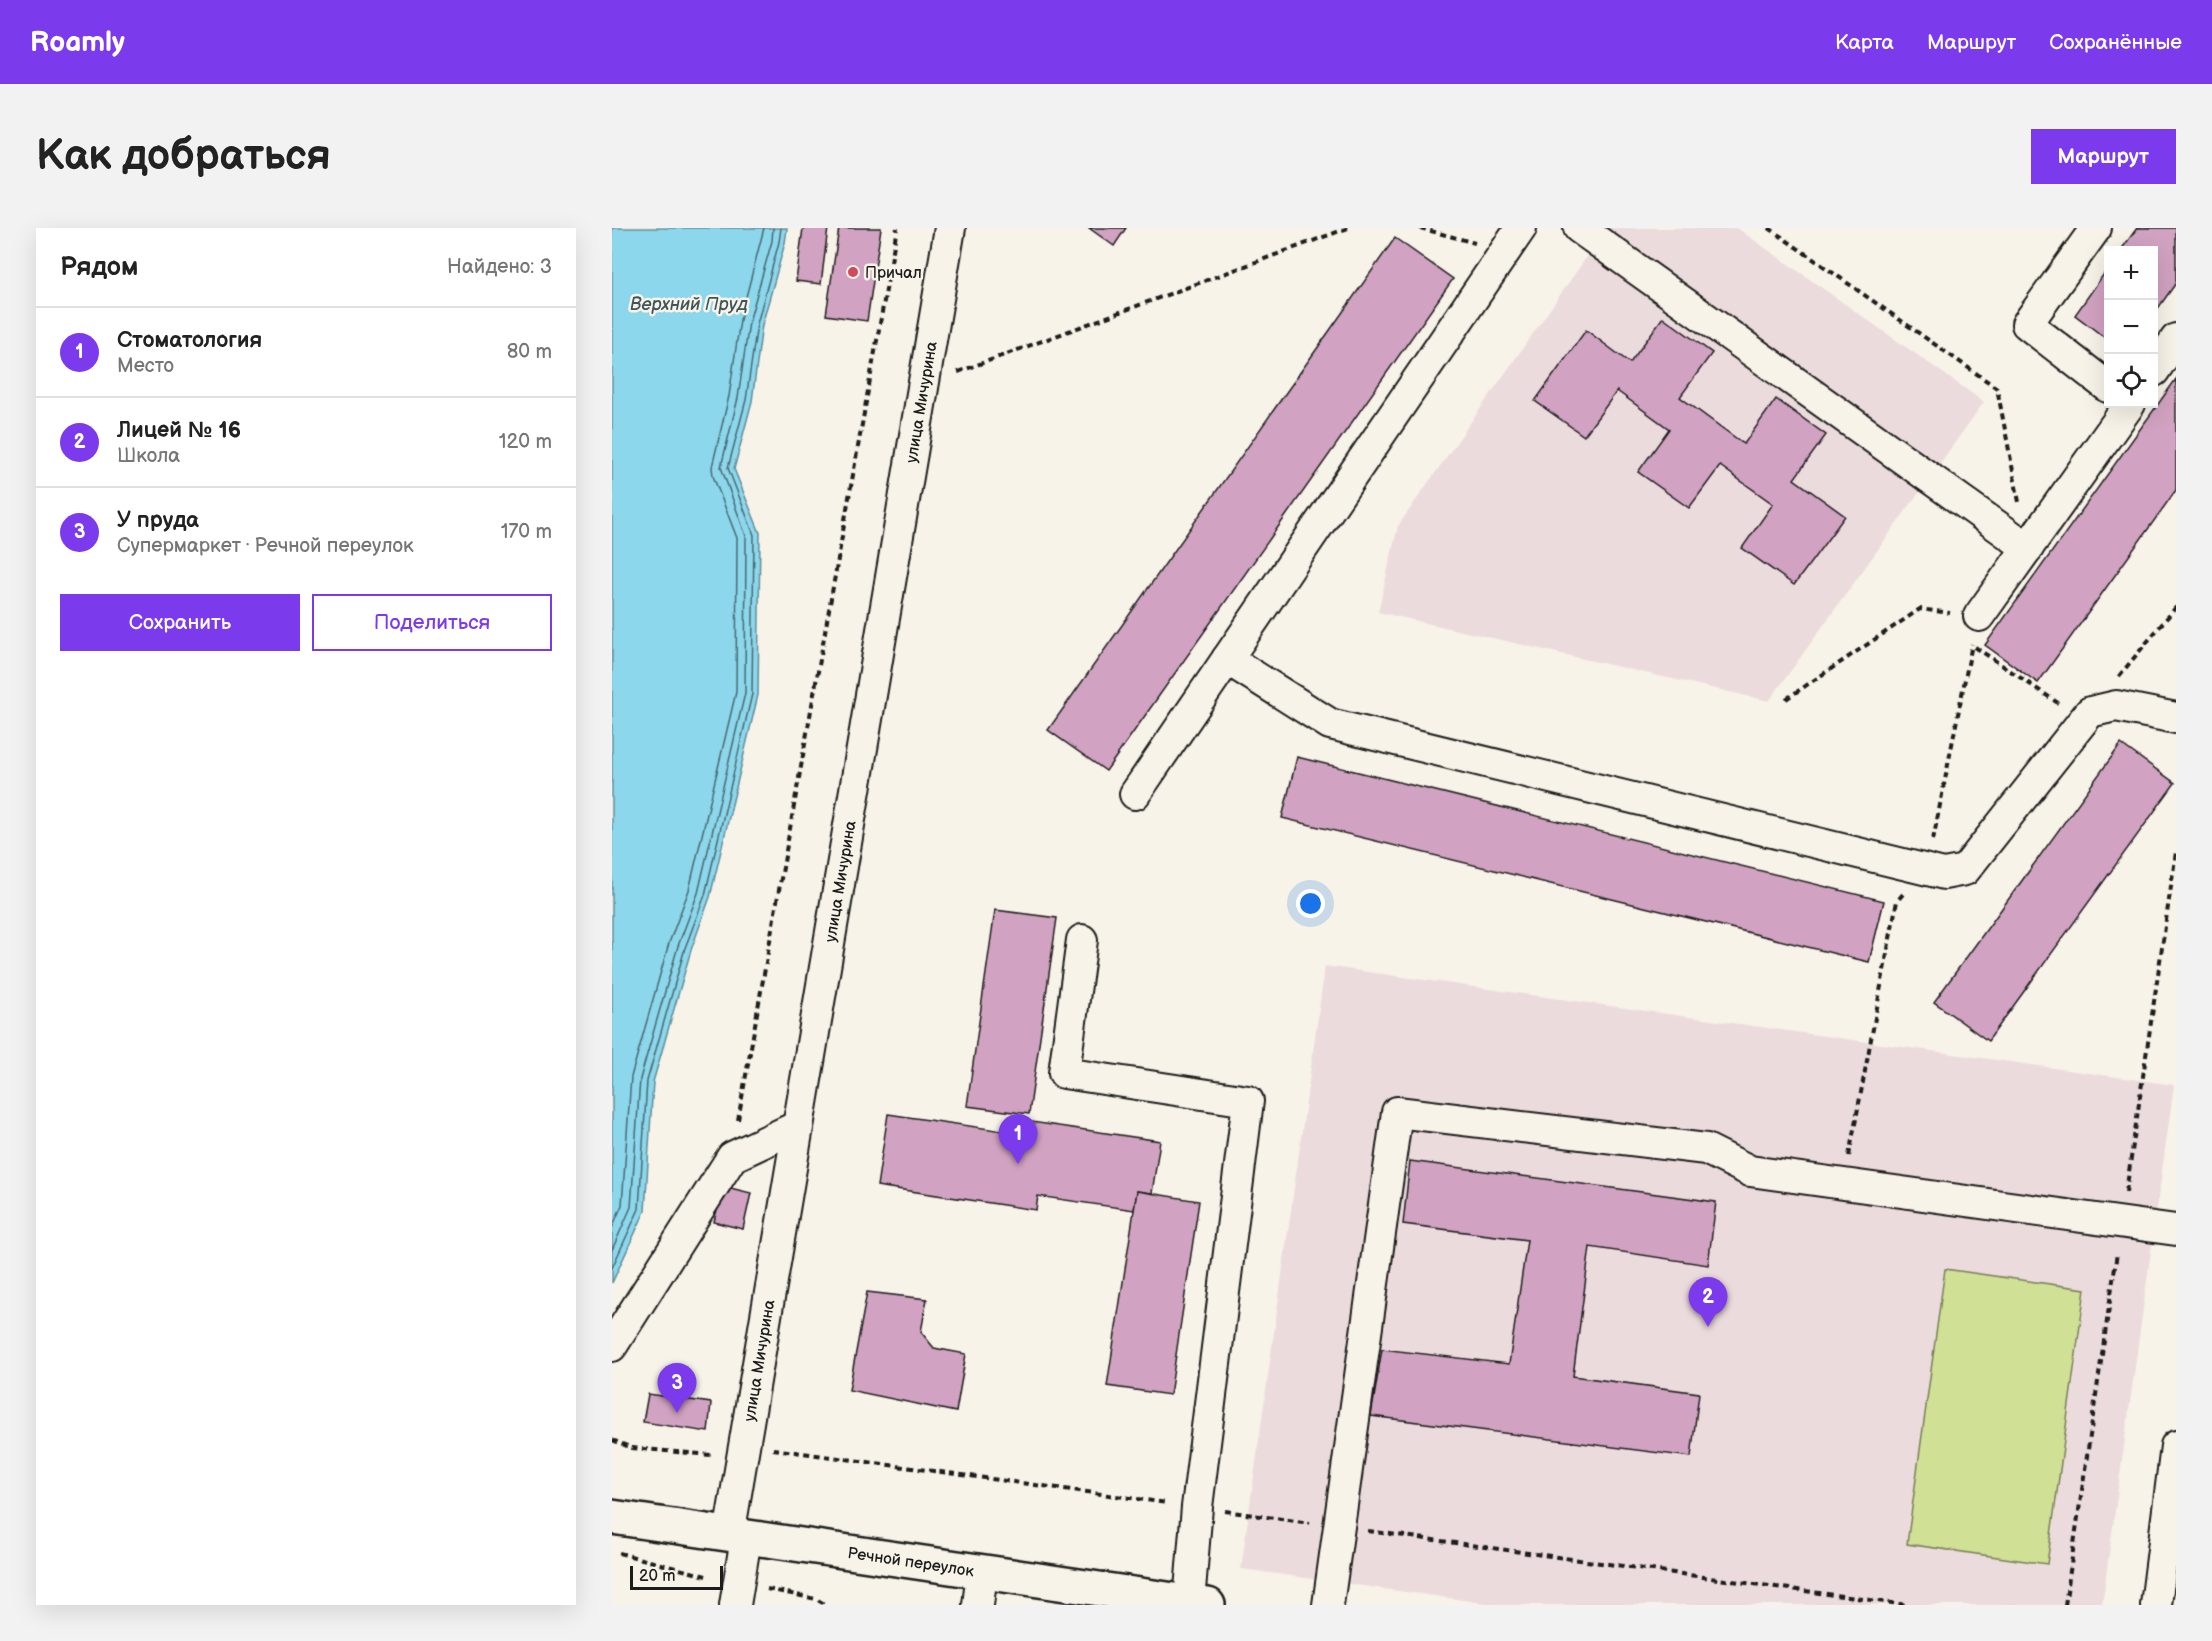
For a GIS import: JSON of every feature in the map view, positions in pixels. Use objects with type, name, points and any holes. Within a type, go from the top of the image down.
[{"type":"main road","name":"Речной переулок","points":[[612,1517],[1198,1604]]},
{"type":"street","name":"улица Мичурина","points":[[735,1605],[737,1536],[744,1445],[950,228]]},
{"type":"street","points":[[1579,228],[2028,548]]},
{"type":"street","points":[[2096,228],[2027,324],[2104,383]]},
{"type":"street","points":[[1135,794],[1512,240]]},
{"type":"street","points":[[2158,365],[2176,339]]},
{"type":"street","points":[[1979,616],[2127,408]]},
{"type":"street","points":[[1227,659],[1330,724],[1944,874],[1965,870],[2086,716],[2116,706],[2176,718]]},
{"type":"street","points":[[1082,940],[1064,1073],[1248,1101],[1197,1508],[1198,1604]]},
{"type":"street","points":[[1328,1605],[1398,1112],[1706,1149],[1750,1171],[2176,1230]]},
{"type":"street","points":[[612,1346],[732,1156],[798,1126]]},
{"type":"street","points":[[2156,1605],[2176,1446]]},
{"type":"street","points":[[978,1605],[982,1572]]},
{"type":"path","points":[[732,1156],[897,228]]},
{"type":"path","points":[[923,384],[1348,228]]},
{"type":"path","points":[[1420,228],[1512,240]]},
{"type":"path","points":[[1769,228],[1997,388],[2028,548]]},
{"type":"path","points":[[1972,645],[2086,716],[2176,607]]},
{"type":"path","points":[[1786,699],[1920,609],[1979,616],[1927,870],[1897,902],[1844,1185]]},
{"type":"path","points":[[612,1440],[632,1448],[718,1456],[744,1445],[1907,1605]]},
{"type":"shaded area","points":[[1607,228],[1737,228],[1984,402],[1769,701],[1378,612],[1398,526]]},
{"type":"shaded area","points":[[1325,966],[2174,1085],[2102,1605],[1499,1605],[1241,1569]]},
{"type":"green space","points":[[1945,1269],[2085,1289],[2047,1564],[1907,1544]]},
{"type":"water","name":"Верхний Пруд","points":[[612,228],[787,228],[785,243],[762,325],[752,401],[734,469],[760,533],[758,695],[710,897],[691,950],[653,1082],[645,1211],[612,1283]]},
{"type":"building","points":[[803,228],[828,228],[821,284],[796,281]]},
{"type":"building","name":"Причал","points":[[839,228],[881,228],[867,321],[826,315]]},
{"type":"building","points":[[1089,228],[1126,228],[1114,246]]},
{"type":"building","points":[[2137,228],[2176,228],[2176,283],[2158,308],[2158,246],[2124,246]]},
{"type":"building","points":[[1395,238],[1453,279],[1106,771],[1048,730]]},
{"type":"building","points":[[2104,274],[2104,337],[2075,315]]},
{"type":"building","points":[[1663,317],[1712,353],[1680,397],[1744,444],[1776,399],[1826,435],[1794,479],[1845,516],[1794,585],[1742,548],[1773,504],[1720,466],[1689,508],[1638,472],[1669,429],[1617,391],[1584,436],[1535,401],[1586,330],[1630,363]]},
{"type":"building","points":[[2176,379],[2176,490],[2038,683],[1985,645],[2155,408],[2158,408],[2158,404]]},
{"type":"building","points":[[2121,744],[2175,783],[1988,1041],[1934,1002]]},
{"type":"building","points":[[1297,757],[1884,901],[1869,962],[1282,818]]},
{"type":"building","points":[[995,910],[1057,918],[1029,1114],[967,1106]]},
{"type":"building","points":[[888,1114],[1023,1134],[1025,1121],[1160,1141],[1152,1193],[1137,1191],[1134,1210],[1038,1196],[1036,1210],[877,1186]]},
{"type":"building","points":[[1410,1161],[1716,1202],[1708,1265],[1590,1247],[1573,1376],[1699,1393],[1691,1457],[1371,1416],[1382,1349],[1509,1364],[1527,1240],[1403,1224]]},
{"type":"building","points":[[722,1186],[751,1193],[743,1229],[714,1222]]},
{"type":"building","points":[[1137,1191],[1199,1201],[1170,1395],[1107,1386]]},
{"type":"building","points":[[867,1292],[927,1299],[921,1332],[934,1348],[966,1354],[956,1412],[849,1390]]},
{"type":"building","points":[[648,1394],[711,1403],[708,1432],[643,1422]]},
{"type":"place","name":"Причал","points":[[853,272]]},
{"type":"place","name":"Стоматология","points":[[1018,1164]]},
{"type":"place","name":"Лицей № 16","points":[[1708,1327]]},
{"type":"place","name":"У пруда","points":[[677,1413]]}]
